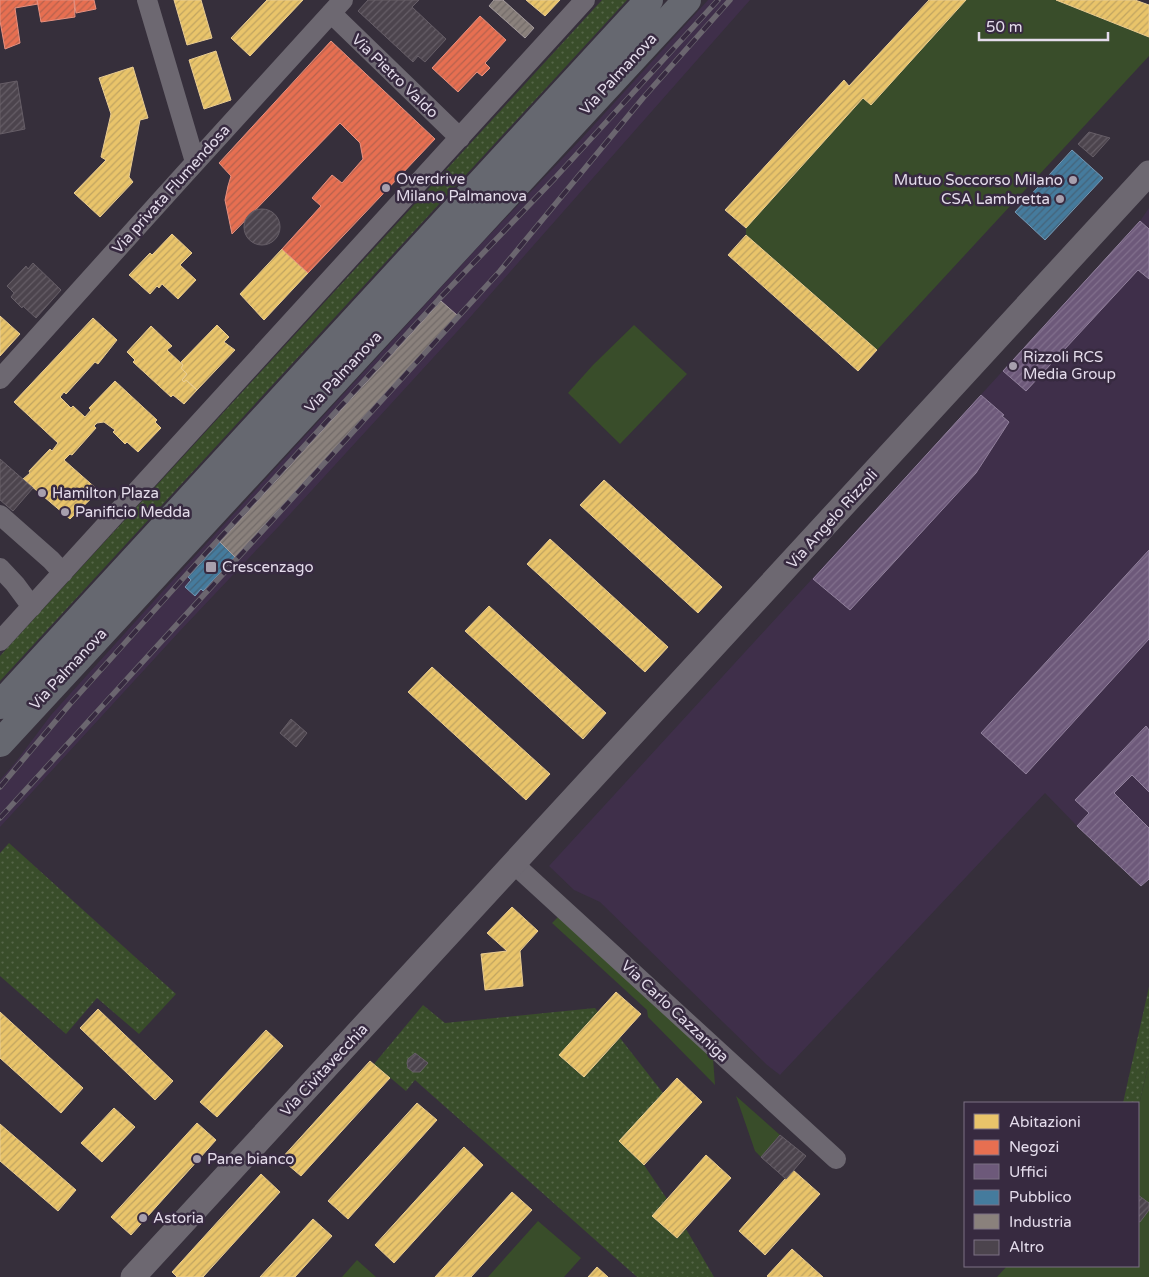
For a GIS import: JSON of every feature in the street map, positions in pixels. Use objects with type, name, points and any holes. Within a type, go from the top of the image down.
[{"type":"highway","name":"Via Palmanova","points":[[0,705],[649,0]]},
{"type":"highway","name":"Via Palmanova","points":[[0,743],[687,0]]},
{"type":"street","points":[[147,0],[195,162]]},
{"type":"street","points":[[1,639],[585,0]]},
{"type":"street","name":"Via privata Flumendosa","points":[[0,380],[337,7]]},
{"type":"street","name":"Via Pietro Valdo","points":[[337,7],[460,138]]},
{"type":"street","name":"Via Angelo Rizzoli","points":[[514,864],[1149,173]]},
{"type":"street","points":[[0,515],[51,560],[62,573]]},
{"type":"street","points":[[0,568],[32,607]]},
{"type":"street","name":"Via Carlo Cazzaniga","points":[[514,864],[836,1159]]},
{"type":"street","name":"Via Civitavecchia","points":[[133,1277],[514,864]]},
{"type":"shaded area","points":[[708,0],[750,0],[465,323],[0,827],[0,780],[51,715],[478,247],[583,137]]},
{"type":"shaded area","points":[[1149,208],[1149,879],[1141,886],[1045,793],[780,1075],[767,1065],[600,902],[574,890],[549,866],[1140,221]]},
{"type":"green space","points":[[602,0],[627,0],[0,681],[0,656]]},
{"type":"green space","points":[[966,0],[1056,0],[1149,37],[1149,56],[877,350],[746,235],[746,228],[863,98],[871,104]]},
{"type":"green space","points":[[634,325],[687,374],[620,444],[568,393],[593,365]]},
{"type":"green space","points":[[9,843],[176,994],[139,1034],[97,998],[66,1034],[0,976],[0,853]]},
{"type":"green space","points":[[558,917],[713,1058],[715,1085],[648,1017],[647,1010],[552,923]]},
{"type":"green space","points":[[1149,987],[1149,1062],[1139,1105],[1139,1102],[1123,1102]]},
{"type":"green space","points":[[423,1005],[445,1023],[595,1008],[598,1012],[559,1055],[584,1077],[620,1038],[663,1093],[619,1141],[644,1165],[667,1199],[652,1216],[677,1238],[686,1229],[714,1277],[637,1277],[415,1080],[406,1091],[374,1064]]},
{"type":"green space","points":[[1149,1062],[1149,1277],[997,1277],[1006,1267],[1139,1267],[1139,1105]]},
{"type":"green space","points":[[736,1096],[780,1135],[761,1157],[755,1151]]},
{"type":"green space","points":[[538,1221],[581,1258],[564,1277],[488,1277]]},
{"type":"green space","points":[[357,1260],[376,1277],[342,1277]]},
{"type":"building: Abitazioni","points":[[174,0],[201,0],[212,38],[187,45]]},
{"type":"building: Abitazioni","points":[[267,0],[303,0],[250,56],[231,38]]},
{"type":"building: Abitazioni","points":[[526,0],[560,0],[545,16]]},
{"type":"building: Abitazioni","points":[[929,0],[966,0],[871,105],[863,98],[746,228],[725,210],[844,80],[849,86]]},
{"type":"building: Abitazioni","points":[[1056,0],[1135,0],[1149,5],[1149,37]]},
{"type":"building: Abitazioni","points":[[216,51],[231,100],[204,109],[189,60]]},
{"type":"building: Abitazioni","points":[[133,67],[148,118],[140,120],[129,177],[133,182],[100,217],[74,193],[106,160],[101,157],[111,114],[99,78]]},
{"type":"building: Abitazioni","points":[[172,234],[192,253],[180,265],[196,280],[178,299],[162,284],[159,288],[157,286],[150,294],[129,275]]},
{"type":"building: Abitazioni","points":[[746,235],[877,350],[858,371],[728,255]]},
{"type":"building: Abitazioni","points":[[282,249],[308,273],[264,320],[240,294]]},
{"type":"building: Abitazioni","points":[[0,316],[20,334],[0,356]]},
{"type":"building: Abitazioni","points":[[93,318],[117,340],[98,364],[95,362],[66,394],[64,392],[60,397],[71,408],[73,406],[85,417],[91,410],[89,408],[115,381],[157,420],[155,422],[161,428],[138,452],[127,442],[125,444],[113,432],[115,430],[104,422],[97,423],[94,426],[96,428],[72,455],[70,454],[64,460],[99,491],[70,519],[23,479],[50,449],[52,451],[58,443],[14,402]]},
{"type":"building: Abitazioni","points":[[217,325],[229,337],[224,342],[235,350],[197,390],[186,380],[184,382],[182,380],[187,374],[181,368],[183,365],[181,362]]},
{"type":"building: Abitazioni","points":[[151,326],[172,346],[167,350],[183,365],[181,368],[187,374],[182,380],[184,382],[186,380],[197,390],[184,404],[173,395],[171,397],[133,362],[135,360],[127,352]]},
{"type":"building: Abitazioni","points":[[604,480],[722,587],[698,613],[580,505]]},
{"type":"building: Abitazioni","points":[[550,539],[668,647],[645,672],[527,564]]},
{"type":"building: Abitazioni","points":[[489,606],[606,713],[583,739],[465,631]]},
{"type":"building: Abitazioni","points":[[432,667],[550,774],[526,800],[408,692]]},
{"type":"building: Abitazioni","points":[[512,907],[538,931],[520,951],[523,986],[485,990],[481,954],[507,951],[487,933]]},
{"type":"building: Abitazioni","points":[[616,992],[641,1014],[584,1077],[559,1055]]},
{"type":"building: Abitazioni","points":[[98,1009],[173,1081],[155,1100],[80,1028]]},
{"type":"building: Abitazioni","points":[[0,1012],[83,1088],[61,1113],[0,1058]]},
{"type":"building: Abitazioni","points":[[266,1030],[283,1046],[217,1117],[200,1102]]},
{"type":"building: Abitazioni","points":[[370,1061],[390,1078],[301,1176],[281,1159]]},
{"type":"building: Abitazioni","points":[[677,1078],[702,1102],[644,1165],[619,1141]]},
{"type":"building: Abitazioni","points":[[417,1103],[437,1120],[348,1219],[328,1201]]},
{"type":"building: Abitazioni","points":[[114,1108],[135,1127],[102,1162],[81,1143]]},
{"type":"building: Abitazioni","points":[[197,1123],[216,1140],[131,1235],[111,1217]]},
{"type":"building: Abitazioni","points":[[0,1124],[76,1190],[58,1211],[0,1161]]},
{"type":"building: Abitazioni","points":[[464,1147],[483,1165],[394,1263],[375,1245]]},
{"type":"building: Abitazioni","points":[[706,1155],[731,1178],[677,1238],[652,1216]]},
{"type":"building: Abitazioni","points":[[793,1170],[820,1194],[765,1255],[739,1231]]},
{"type":"building: Abitazioni","points":[[261,1174],[280,1192],[203,1277],[177,1277],[172,1272]]},
{"type":"building: Abitazioni","points":[[512,1192],[532,1210],[471,1277],[435,1277]]},
{"type":"building: Abitazioni","points":[[313,1219],[332,1236],[295,1277],[260,1277]]},
{"type":"building: Abitazioni","points":[[792,1249],[823,1277],[768,1277]]},
{"type":"building: Abitazioni","points":[[597,1267],[608,1277],[588,1277]]},
{"type":"building: Negozi","points":[[0,0],[37,0],[38,4],[15,8],[20,43],[5,49],[0,21]]},
{"type":"building: Negozi","points":[[37,0],[74,0],[75,17],[41,22]]},
{"type":"building: Negozi","points":[[74,0],[94,0],[96,9],[76,13]]},
{"type":"building: Negozi","points":[[480,16],[506,40],[485,63],[490,68],[482,76],[477,72],[458,92],[432,68]]},
{"type":"building: Negozi","points":[[331,41],[435,139],[308,273],[282,249],[321,206],[312,198],[332,175],[342,183],[363,159],[360,143],[340,123],[232,234],[225,200],[231,176],[219,163]]},
{"type":"building: Uffici","points":[[1140,221],[1149,229],[1149,279],[1138,270],[1026,391],[1003,371]]},
{"type":"building: Uffici","points":[[981,395],[1004,415],[1002,416],[1009,422],[976,473],[850,610],[813,579]]},
{"type":"building: Uffici","points":[[1149,550],[1149,639],[1026,774],[981,733]]},
{"type":"building: Uffici","points":[[1146,726],[1149,730],[1149,792],[1132,775],[1114,793],[1149,828],[1149,879],[1141,886],[1077,826],[1089,813],[1075,800]]},
{"type":"building: Pubblico","points":[[1072,150],[1103,178],[1045,240],[1015,212]]},
{"type":"building: Pubblico","points":[[220,542],[235,557],[203,591],[201,589],[195,596],[185,587],[191,580],[188,577]]},
{"type":"building: Industria","points":[[494,0],[503,0],[534,28],[525,38],[489,6]]},
{"type":"building: Industria","points":[[441,301],[457,315],[235,557],[220,542]]},
{"type":"building: Altro","points":[[368,0],[419,0],[412,7],[446,39],[425,62],[418,56],[413,62],[358,11]]},
{"type":"building: Altro","points":[[17,81],[25,129],[0,134],[0,84]]},
{"type":"building: Altro","points":[[1089,132],[1110,138],[1093,157],[1078,144]]},
{"type":"building: Altro","points":[[262,209],[275,214],[280,227],[275,240],[262,245],[249,240],[244,227],[249,214]]},
{"type":"building: Altro","points":[[33,263],[61,290],[36,318],[11,297],[14,293],[7,286],[26,266],[28,269]]},
{"type":"building: Altro","points":[[0,459],[33,488],[13,511],[0,500]]},
{"type":"building: Altro","points":[[291,719],[307,733],[296,747],[280,733]]},
{"type":"building: Altro","points":[[415,1053],[428,1063],[420,1072],[413,1072],[408,1068],[408,1059]]},
{"type":"building: Altro","points":[[780,1135],[806,1156],[786,1179],[761,1157]]},
{"type":"building: Altro","points":[[1139,1196],[1149,1203],[1149,1210],[1140,1222]]},
{"type":"railway","points":[[0,787],[70,704],[196,564],[439,299],[555,178],[718,0]]},
{"type":"railway","points":[[0,818],[500,271],[643,98],[730,0]]},
{"type":"place","name":"Mutuo Soccorso Milano","points":[[1073,180]]},
{"type":"place","name":"Overdrive Milano Palmanova","points":[[386,188]]},
{"type":"place","name":"CSA Lambretta","points":[[1060,199]]},
{"type":"place","name":"Rizzoli RCS Media Group","points":[[1013,366]]},
{"type":"place","name":"Hamilton Plaza","points":[[42,493]]},
{"type":"place","name":"Panificio Medda","points":[[65,512]]},
{"type":"place","name":"Crescenzago","points":[[211,567]]},
{"type":"place","name":"Pane bianco","points":[[197,1159]]},
{"type":"place","name":"Astoria","points":[[143,1218]]}]
